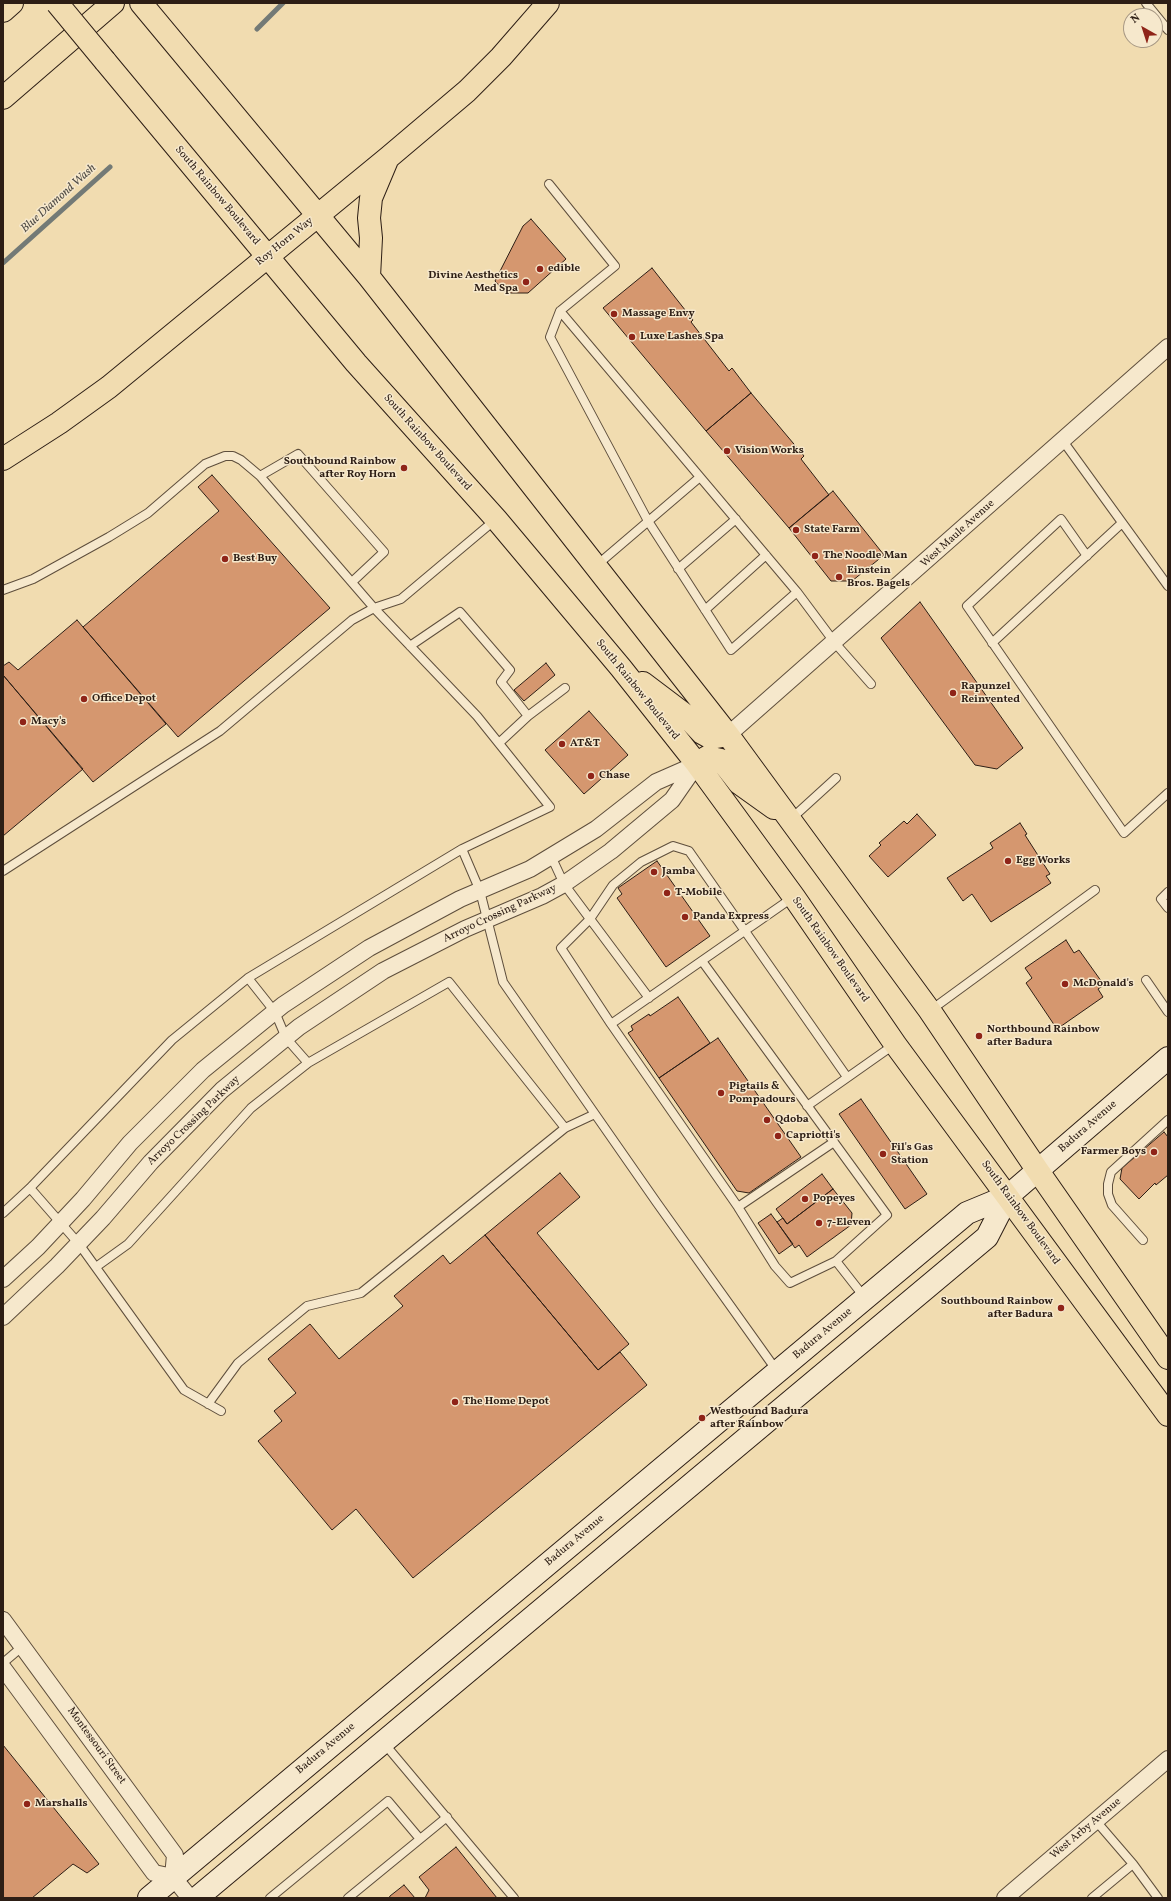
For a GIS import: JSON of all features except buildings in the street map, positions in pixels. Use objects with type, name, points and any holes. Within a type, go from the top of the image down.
[{"type":"main road","points":[[3,11],[12,3]]},
{"type":"main road","name":"South Rainbow Boulevard","points":[[57,3],[356,363],[496,519],[621,668],[697,764],[794,897],[895,1044],[1168,1415]]},
{"type":"main road","points":[[3,98],[113,3]]},
{"type":"main road","points":[[141,3],[369,277],[594,566],[728,735],[930,1011],[1038,1171],[1168,1358]]},
{"type":"main road","name":"Roy Horn Way","points":[[3,459],[59,423],[109,387],[389,157],[467,91],[501,57],[548,3]]},
{"type":"main road","points":[[369,277],[371,198],[389,157]]},
{"type":"main road","points":[[621,668],[684,714],[702,733],[711,738],[728,735]]},
{"type":"main road","points":[[697,764],[707,757],[721,760],[739,783],[790,819]]},
{"type":"main road","name":"Badura Avenue","points":[[149,1898],[967,1213],[1008,1196],[1168,1058]]},
{"type":"main road","name":"Badura Avenue","points":[[197,1898],[987,1237],[1008,1196]]},
{"type":"main road","points":[[778,1372],[797,1396]]},
{"type":"street","name":"West Maule Avenue","points":[[728,735],[835,643],[1168,347]]},
{"type":"street","points":[[3,1279],[61,1223],[130,1143],[203,1070],[274,1012],[369,948],[460,899],[530,869],[596,828],[656,782],[697,764]]},
{"type":"street","name":"Arroyo Crossing Parkway","points":[[3,1317],[79,1244],[151,1162],[222,1090],[299,1027],[383,971],[465,929],[542,896],[564,884],[611,851],[672,800],[697,764]]},
{"type":"street","name":"Montessouri Street","points":[[3,1620],[175,1854],[173,1877]]},
{"type":"street","points":[[3,1668],[154,1873],[173,1877],[190,1898]]},
{"type":"street","name":"West Arby Avenue","points":[[1005,1898],[1168,1760]]},
{"type":"lane","points":[[1146,3],[1168,30]]},
{"type":"lane","points":[[549,184],[615,266],[560,311],[550,337],[648,521],[731,650],[797,592]]},
{"type":"lane","points":[[560,311],[766,554],[797,592],[835,643],[871,684]]},
{"type":"lane","points":[[1063,441],[1168,586]]},
{"type":"lane","points":[[260,476],[298,454],[384,552],[352,582]]},
{"type":"lane","points":[[3,590],[33,579],[148,513],[205,464],[225,456],[233,456],[241,460],[260,476],[374,608],[477,716],[550,806],[462,849],[248,978],[172,1040],[30,1188],[3,1213]]},
{"type":"lane","points":[[594,566],[700,477]]},
{"type":"lane","points":[[3,871],[220,730],[352,620],[374,608],[401,599],[496,519]]},
{"type":"lane","points":[[678,569],[736,519]]},
{"type":"lane","points":[[1087,556],[1061,519],[967,606],[1124,833],[1168,793]]},
{"type":"lane","points":[[992,643],[1122,523]]},
{"type":"lane","points":[[705,610],[766,554]]},
{"type":"lane","points":[[410,646],[460,612],[510,670],[501,682],[528,716]]},
{"type":"lane","points":[[498,743],[528,716],[565,688]]},
{"type":"lane","points":[[790,819],[836,778]]},
{"type":"lane","points":[[702,961],[888,1215],[836,1261],[790,1283],[775,1266],[738,1207],[611,1024],[561,948],[590,918],[613,885],[641,862],[672,846],[689,852],[847,1078]]},
{"type":"lane","points":[[462,849],[480,891],[503,982],[778,1372]]},
{"type":"lane","points":[[551,856],[564,884],[649,998]]},
{"type":"lane","points":[[930,1011],[1095,890]]},
{"type":"lane","points":[[1168,892],[1161,898],[1168,908]]},
{"type":"lane","points":[[611,1024],[794,897]]},
{"type":"lane","points":[[248,978],[274,1012],[286,1038],[308,1063]]},
{"type":"lane","points":[[1146,980],[1168,1012]]},
{"type":"lane","points":[[96,1267],[128,1244],[251,1108],[308,1063],[449,982],[565,1128]]},
{"type":"lane","points":[[807,1106],[895,1044]]},
{"type":"lane","points":[[208,1404],[238,1363],[307,1306],[361,1292],[565,1128],[595,1114]]},
{"type":"lane","points":[[1143,1240],[1118,1214],[1112,1205],[1108,1194],[1108,1184],[1111,1172],[1168,1120]]},
{"type":"lane","points":[[738,1207],[834,1142]]},
{"type":"lane","points":[[30,1188],[79,1244],[184,1390],[221,1411]]},
{"type":"lane","points":[[836,1261],[865,1299]]},
{"type":"lane","points":[[3,1663],[23,1646]]},
{"type":"lane","points":[[383,1742],[514,1898]]},
{"type":"lane","points":[[270,1898],[388,1802],[420,1840]]},
{"type":"lane","points":[[348,1898],[446,1818]]},
{"type":"lane","points":[[1096,1821],[1134,1864],[1158,1898]]},
{"type":"lane","points":[[1092,1898],[1134,1864]]},
{"type":"waterway","name":"Blue Diamond Wash","points":[[257,29],[283,3]]},
{"type":"waterway","name":"Blue Diamond Wash","points":[[3,263],[110,167]]},
{"type":"place","name":"edible","points":[[540,269]]},
{"type":"place","name":"Divine Aesthetics Med Spa","points":[[526,282]]},
{"type":"place","name":"Massage Envy","points":[[614,314]]},
{"type":"place","name":"Luxe Lashes Spa","points":[[632,337]]},
{"type":"place","name":"Vision Works","points":[[727,451]]},
{"type":"place","name":"Southbound Rainbow after Roy Horn","points":[[404,468]]},
{"type":"place","name":"State Farm","points":[[796,530]]},
{"type":"place","name":"The Noodle Man","points":[[815,556]]},
{"type":"place","name":"Best Buy","points":[[225,559]]},
{"type":"place","name":"Einstein Bros. Bagels","points":[[839,577]]},
{"type":"place","name":"Rapunzel Reinvented","points":[[953,693]]},
{"type":"place","name":"Office Depot","points":[[84,699]]},
{"type":"place","name":"Macy's","points":[[23,722]]},
{"type":"place","name":"AT&T","points":[[562,744]]},
{"type":"place","name":"Chase","points":[[591,776]]},
{"type":"place","name":"Egg Works","points":[[1008,861]]},
{"type":"place","name":"Jamba","points":[[654,872]]},
{"type":"place","name":"T-Mobile","points":[[667,893]]},
{"type":"place","name":"Panda Express","points":[[685,917]]},
{"type":"place","name":"McDonald's","points":[[1065,984]]},
{"type":"place","name":"Northbound Rainbow after Badura","points":[[979,1036]]},
{"type":"place","name":"Pigtails & Pompadours","points":[[721,1093]]},
{"type":"place","name":"Qdoba","points":[[767,1120]]},
{"type":"place","name":"Capriotti's","points":[[778,1136]]},
{"type":"place","name":"Farmer Boys","points":[[1154,1152]]},
{"type":"place","name":"Fil's Gas Station","points":[[883,1154]]},
{"type":"place","name":"Popeyes","points":[[805,1199]]},
{"type":"place","name":"7-Eleven","points":[[819,1223]]},
{"type":"place","name":"Southbound Rainbow after Badura","points":[[1061,1308]]},
{"type":"place","name":"The Home Depot","points":[[455,1402]]},
{"type":"place","name":"Westbound Badura after Rainbow","points":[[702,1418]]},
{"type":"place","name":"Marshalls","points":[[27,1804]]}]
